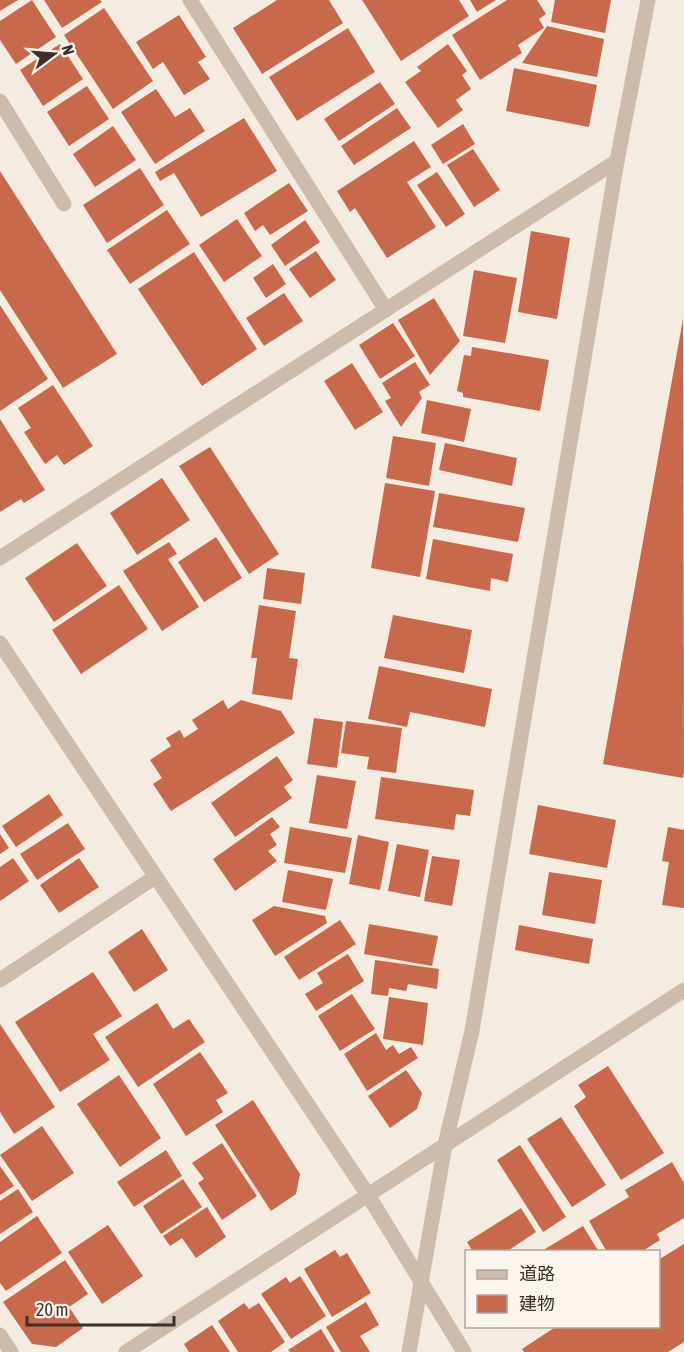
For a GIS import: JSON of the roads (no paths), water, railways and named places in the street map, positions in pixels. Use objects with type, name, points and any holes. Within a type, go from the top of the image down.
[{"type":"street","points":[[190,0],[386,310]]},
{"type":"street","points":[[409,1352],[445,1145],[472,1030],[617,161],[648,0]]},
{"type":"street","points":[[0,101],[64,204]]},
{"type":"street","points":[[0,558],[617,161]]},
{"type":"street","points":[[0,643],[368,1195],[464,1352]]},
{"type":"street","points":[[0,980],[154,877]]},
{"type":"street","points":[[126,1352],[684,990]]},
{"type":"street","points":[[0,1335],[11,1352]]}]
